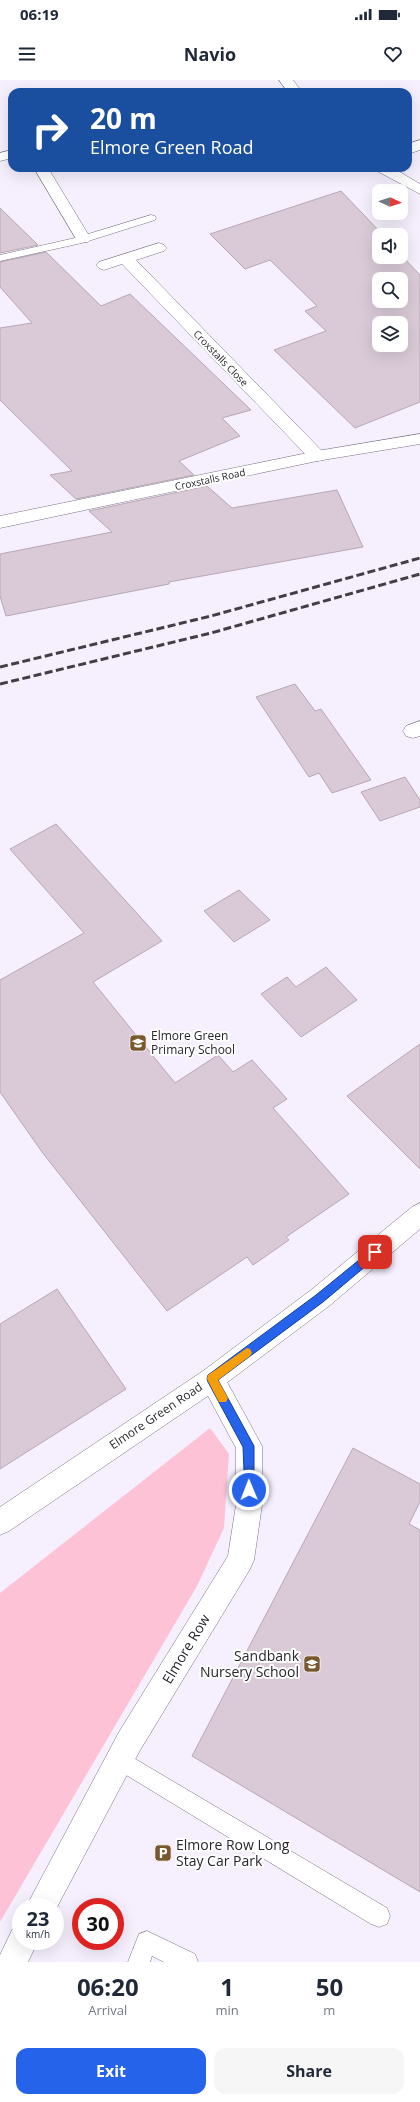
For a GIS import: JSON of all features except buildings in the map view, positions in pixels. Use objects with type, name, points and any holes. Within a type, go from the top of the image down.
[{"type":"street","points":[[43,172],[83,239]]},
{"type":"street","points":[[389,172],[420,190]]},
{"type":"street","points":[[104,266],[159,248]]},
{"type":"street","name":"Croxstalls Close","points":[[126,259],[317,456]]},
{"type":"street","name":"Croxstalls Road","points":[[0,522],[317,456],[420,440]]},
{"type":"street","name":"Elmore Green Road","points":[[0,1522],[212,1379],[320,1298],[420,1214]]},
{"type":"street","name":"Elmore Row","points":[[46,1898],[120,1760],[241,1560],[249,1505],[248,1446],[212,1379]]},
{"type":"street","points":[[12,1962],[18,1950]]},
{"type":"lane","points":[[0,258],[83,239],[151,218]]},
{"type":"lane","points":[[120,1760],[379,1916]]},
{"type":"lane","points":[[139,1962],[147,1942],[187,1962]]},
{"type":"shaded area","points":[[210,1428],[229,1454],[224,1528],[197,1586],[14,1898],[12,1898],[12,1902],[0,1922],[0,1593]]},
{"type":"railway","points":[[0,667],[211,616],[420,558]]},
{"type":"railway","points":[[0,684],[211,633],[420,574]]},
{"type":"slow traffic","points":[[222,1398],[212,1379],[247,1353]]},
{"type":"place","name":"Elmore Green Primary School","points":[[138,1043]]},
{"type":"place","name":"Sandbank Nursery School","points":[[312,1664]]},
{"type":"place","name":"Elmore Row Long Stay Car Park","points":[[163,1853]]},
{"type":"route","points":[[249,1490],[248,1446],[212,1379],[320,1298],[375,1252]]}]
